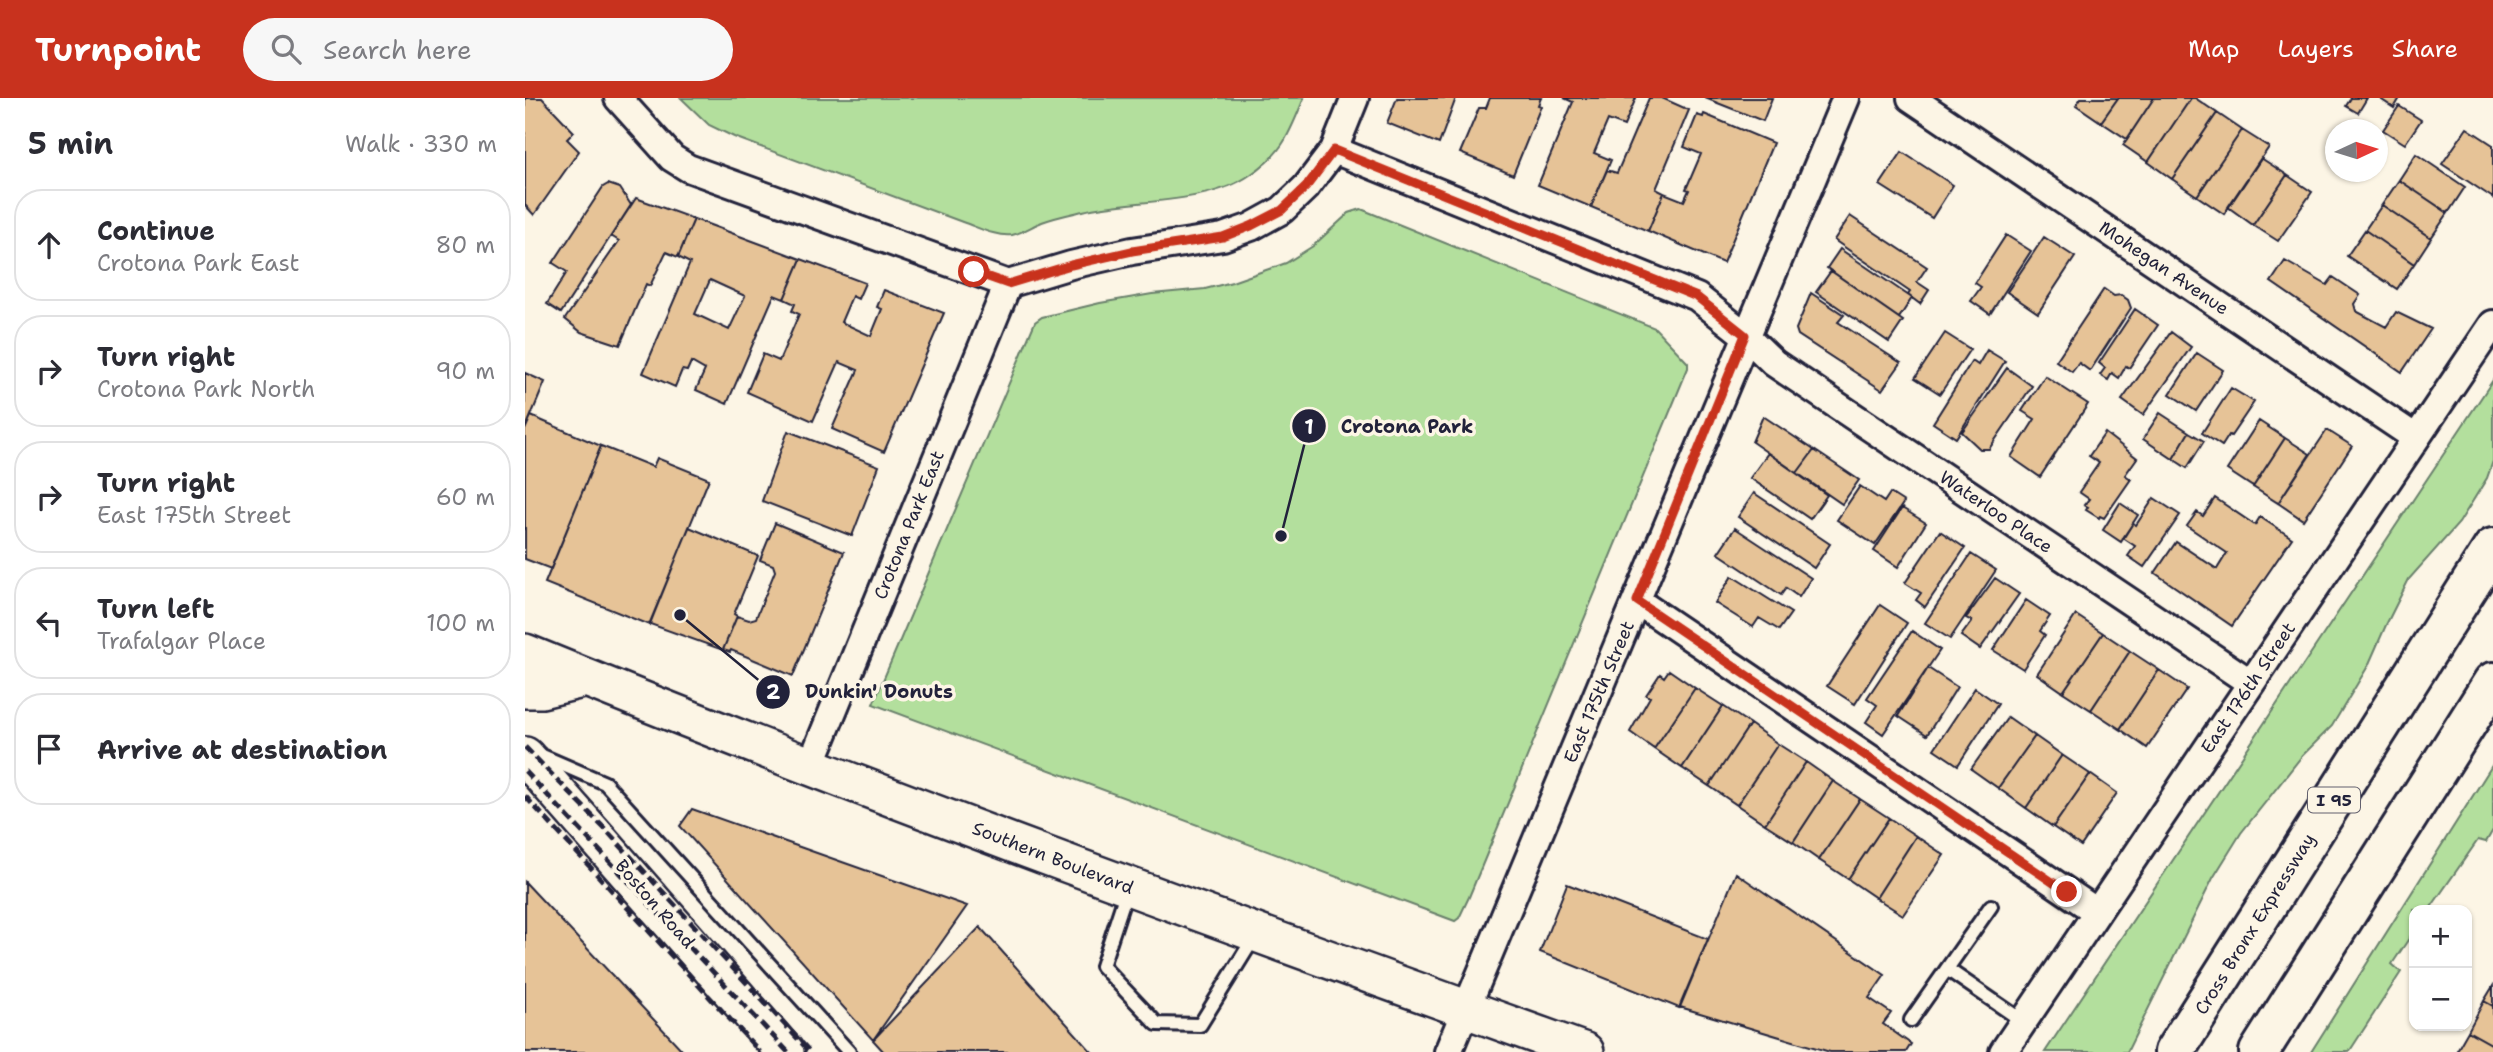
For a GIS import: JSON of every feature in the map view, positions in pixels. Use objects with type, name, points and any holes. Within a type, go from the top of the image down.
[{"type":"highway","name":"Cross Bronx Expressway","points":[[2175,1052],[2493,548]]},
{"type":"highway","points":[[2259,1052],[2493,682]]},
{"type":"main road","name":"Southern Boulevard","points":[[525,653],[810,766],[1128,886],[1585,1052]]},
{"type":"main road","points":[[525,689],[541,689],[586,678]]},
{"type":"main road","name":"Boston Road","points":[[525,756],[785,1052]]},
{"type":"street","points":[[618,98],[672,158],[688,168],[1008,284],[1071,265],[1132,251],[1223,237],[1282,210],[1306,187],[1334,150],[1355,98]]},
{"type":"street","name":"East 175th Street","points":[[1448,1052],[1846,98]]},
{"type":"street","name":"Mohegan Avenue","points":[[1911,98],[2416,438]]},
{"type":"street","name":"Waterloo Place","points":[[1334,150],[1697,297],[1745,335],[1774,363],[2252,683]]},
{"type":"street","name":"Crotona Park East","points":[[810,766],[1008,284]]},
{"type":"street","name":"East 176th Street","points":[[2003,1052],[2493,324]]},
{"type":"street","points":[[1637,601],[2097,912]]},
{"type":"lane","points":[[525,748],[605,783],[849,1052]]},
{"type":"lane","points":[[1128,886],[1102,966],[1157,1024],[1200,1025],[1256,934]]},
{"type":"lane","points":[[1912,1020],[1991,906]]},
{"type":"lane","points":[[1947,969],[2024,1022]]},
{"type":"green space","points":[[681,98],[1304,98],[1278,150],[1261,167],[1233,185],[1213,192],[1169,200],[1083,211],[1006,235],[982,230],[734,137],[709,125]]},
{"type":"green space","points":[[1361,209],[1655,328],[1688,363],[1469,897],[1455,921],[873,704],[1035,322],[1042,317],[1100,303],[1205,289],[1232,282],[1286,263],[1313,246],[1349,213]]},
{"type":"green space","points":[[2493,380],[2493,461],[2487,478],[2459,523],[2409,579],[2368,666],[2332,726],[2302,756],[2241,833],[2213,878],[2127,1052],[2045,1052]]},
{"type":"green space","points":[[2493,764],[2493,830],[2486,842],[2478,840],[2432,905],[2409,905],[2409,938],[2392,964],[2401,972],[2349,1052],[2311,1052]]},
{"type":"building","points":[[525,98],[542,98],[574,132],[567,139],[579,151],[534,215],[525,205]]},
{"type":"building","points":[[1397,98],[1456,98],[1439,144],[1387,123]]},
{"type":"building","points":[[1490,98],[1541,98],[1538,105],[1541,106],[1513,175],[1460,153],[1479,108],[1486,108]]},
{"type":"building","points":[[1564,98],[1636,98],[1624,126],[1608,120],[1594,153],[1611,160],[1591,207],[1538,185],[1573,102]]},
{"type":"building","points":[[1649,98],[1662,98],[1689,110],[1656,189],[1664,193],[1648,231],[1591,207],[1607,170],[1617,173]]},
{"type":"building","points":[[1705,98],[1772,98],[1763,121]]},
{"type":"building","points":[[2081,98],[2118,98],[2101,122],[2076,105]]},
{"type":"building","points":[[2118,98],[2154,98],[2127,139],[2101,122]]},
{"type":"building","points":[[2154,98],[2191,98],[2148,162],[2123,145]]},
{"type":"building","points":[[2191,98],[2217,113],[2172,179],[2148,162]]},
{"type":"building","points":[[2351,98],[2367,98],[2358,113],[2346,106]]},
{"type":"building","points":[[2379,98],[2400,98],[2394,108]]},
{"type":"building","points":[[2399,106],[2421,120],[2405,144],[2388,133],[2388,122]]},
{"type":"building","points":[[2217,113],[2242,130],[2197,196],[2172,179]]},
{"type":"building","points":[[1704,114],[1773,143],[1723,263],[1648,231],[1664,193],[1684,201],[1689,190],[1686,189],[1701,154],[1684,147],[1697,115],[1703,117]]},
{"type":"building","points":[[2467,128],[2493,145],[2493,198],[2442,164]]},
{"type":"building","points":[[2242,130],[2269,147],[2224,214],[2197,196]]},
{"type":"building","points":[[1902,152],[1953,185],[1932,218],[1880,185]]},
{"type":"building","points":[[2416,154],[2465,187],[2448,213],[2399,180]]},
{"type":"building","points":[[2261,158],[2287,175],[2253,225],[2228,207]]},
{"type":"building","points":[[2287,175],[2312,192],[2278,241],[2253,225]]},
{"type":"building","points":[[2399,180],[2448,213],[2431,238],[2382,205]]},
{"type":"building","points":[[608,184],[620,188],[631,205],[561,313],[547,304],[567,272],[553,263],[603,187]]},
{"type":"building","points":[[636,198],[694,219],[678,257],[666,252],[650,286],[646,284],[620,345],[581,332],[565,319],[619,241],[611,236]]},
{"type":"building","points":[[2382,205],[2431,238],[2414,264],[2365,230]]},
{"type":"building","points":[[1850,216],[1927,267],[1917,282],[1929,290],[1920,304],[1908,295],[1910,292],[1834,240]]},
{"type":"building","points":[[694,219],[801,259],[784,299],[774,295],[727,404],[696,390],[705,370],[691,362],[687,371],[682,370],[675,387],[643,373],[690,263],[678,257]],"holes":[[[710,280],[745,296],[729,330],[695,314]]]},
{"type":"building","points":[[2365,230],[2414,264],[2397,289],[2347,256]]},
{"type":"building","points":[[2006,235],[2031,251],[1990,314],[1971,301],[1981,287],[1975,283]]},
{"type":"building","points":[[2044,237],[2075,257],[2038,313],[2007,292]]},
{"type":"building","points":[[1840,249],[1912,298],[1899,318],[1827,268]]},
{"type":"building","points":[[801,259],[865,283],[858,299],[852,296],[841,322],[871,336],[882,309],[877,307],[884,290],[944,313],[884,452],[832,429],[858,370],[839,362],[813,421],[747,392],[763,354],[779,361],[799,314],[792,311],[795,304],[784,299]]},
{"type":"building","points":[[2285,261],[2327,285],[2333,277],[2360,295],[2354,304],[2356,311],[2386,327],[2396,312],[2431,329],[2402,372],[2271,282]]},
{"type":"building","points":[[1831,271],[1903,321],[1889,342],[1816,292]]},
{"type":"building","points":[[2104,289],[2114,296],[2121,295],[2128,300],[2131,308],[2090,371],[2079,363],[2072,372],[2056,361]]},
{"type":"building","points":[[1811,293],[1844,315],[1838,322],[1901,363],[1882,390],[1798,335],[1796,329]]},
{"type":"building","points":[[2135,309],[2158,325],[2129,368],[2126,366],[2119,378],[2112,373],[2108,380],[2100,375],[2105,368],[2099,363]]},
{"type":"building","points":[[2171,332],[2191,347],[2143,415],[2122,400]]},
{"type":"building","points":[[1945,333],[1970,349],[1940,394],[1915,378]]},
{"type":"building","points":[[1987,350],[2005,361],[1956,438],[1933,423],[1972,361],[1978,365]]},
{"type":"building","points":[[2197,353],[2223,370],[2196,411],[2170,394]]},
{"type":"building","points":[[2007,368],[2032,386],[1989,449],[1980,449],[1962,432]]},
{"type":"building","points":[[525,373],[545,382],[525,430]]},
{"type":"building","points":[[2045,376],[2088,404],[2040,477],[2011,457],[2035,419],[2022,411]]},
{"type":"building","points":[[2231,388],[2254,402],[2222,446],[2202,433]]},
{"type":"building","points":[[2160,413],[2189,432],[2173,459],[2143,439]]},
{"type":"building","points":[[531,416],[601,446],[551,569],[525,559],[525,430]]},
{"type":"building","points":[[1763,416],[1814,450],[1797,473],[1752,442]]},
{"type":"building","points":[[2259,421],[2285,438],[2253,487],[2227,470]]},
{"type":"building","points":[[2327,430],[2352,446],[2303,520],[2278,503]]},
{"type":"building","points":[[788,431],[879,466],[852,536],[762,501]]},
{"type":"building","points":[[2189,432],[2204,441],[2187,468],[2173,459]]},
{"type":"building","points":[[2105,433],[2137,458],[2125,475],[2131,479],[2104,518],[2099,518],[2086,510],[2088,507],[2084,505],[2089,499],[2079,492],[2099,463],[2089,456]]},
{"type":"building","points":[[2285,438],[2310,454],[2278,503],[2253,487]]},
{"type":"building","points":[[601,446],[653,467],[657,458],[709,479],[649,625],[545,583]]},
{"type":"building","points":[[1814,450],[1859,480],[1842,504],[1797,473]]},
{"type":"building","points":[[1768,453],[1827,495],[1810,519],[1750,478]]},
{"type":"building","points":[[1860,486],[1884,502],[1890,493],[1904,502],[1875,545],[1837,520]]},
{"type":"building","points":[[1754,493],[1830,544],[1814,568],[1738,517]]},
{"type":"building","points":[[2154,498],[2180,515],[2144,567],[2128,556],[2135,546],[2123,538],[2133,523],[2136,525]]},
{"type":"building","points":[[2215,498],[2255,525],[2260,517],[2292,538],[2232,626],[2155,573],[2176,542],[2217,569],[2227,553],[2187,526],[2197,512],[2203,516]]},
{"type":"building","points":[[2120,503],[2138,515],[2121,542],[2103,530]]},
{"type":"building","points":[[1902,508],[1926,523],[1898,567],[1874,551]]},
{"type":"building","points":[[775,523],[844,552],[793,676],[731,650],[723,650],[737,616],[749,620],[756,618],[775,571],[773,565],[760,560]]},
{"type":"building","points":[[689,527],[758,556],[734,614],[737,616],[723,650],[650,624]]},
{"type":"building","points":[[1735,528],[1811,578],[1799,597],[1786,588],[1781,595],[1718,553]]},
{"type":"building","points":[[1940,531],[1965,548],[1925,607],[1916,600],[1921,593],[1905,583]]},
{"type":"building","points":[[1971,554],[1996,570],[1950,639],[1925,623]]},
{"type":"building","points":[[1732,576],[1791,613],[1779,630],[1759,618],[1753,627],[1715,603]]},
{"type":"building","points":[[1995,578],[2019,594],[1980,649],[1961,636],[1972,621],[1966,618]]},
{"type":"building","points":[[2026,600],[2050,616],[2040,631],[2045,635],[2023,669],[1993,650]]},
{"type":"building","points":[[1880,605],[1907,623],[1855,704],[1827,686]]},
{"type":"building","points":[[2076,615],[2103,633],[2063,692],[2037,674]]},
{"type":"building","points":[[1912,631],[1940,650],[1883,734],[1866,722],[1877,705],[1867,698]]},
{"type":"building","points":[[2103,633],[2130,651],[2091,710],[2063,692]]},
{"type":"building","points":[[2130,651],[2159,670],[2120,729],[2091,710]]},
{"type":"building","points":[[1928,668],[1957,687],[1927,735],[1898,716]]},
{"type":"building","points":[[1669,670],[1695,688],[1654,749],[1630,732],[1650,697],[1646,695],[1660,674],[1664,677]]},
{"type":"building","points":[[2159,670],[2187,689],[2147,748],[2120,729]]},
{"type":"building","points":[[1695,688],[1723,706],[1682,768],[1654,749]]},
{"type":"building","points":[[1975,688],[1998,704],[1958,765],[1934,749]]},
{"type":"building","points":[[1723,706],[1750,724],[1709,786],[1682,768]]},
{"type":"building","points":[[2008,717],[2035,736],[1998,788],[1971,769]]},
{"type":"building","points":[[1750,724],[1778,744],[1737,805],[1709,786]]},
{"type":"building","points":[[2035,736],[2062,755],[2026,808],[1998,788]]},
{"type":"building","points":[[1778,744],[1806,762],[1765,824],[1737,805]]},
{"type":"building","points":[[2062,755],[2090,774],[2053,827],[2026,808]]},
{"type":"building","points":[[1806,762],[1833,781],[1793,842],[1765,824]]},
{"type":"building","points":[[2090,774],[2117,793],[2081,846],[2053,827]]},
{"type":"building","points":[[1833,781],[1860,799],[1819,860],[1793,842]]},
{"type":"building","points":[[1860,799],[1889,818],[1848,879],[1819,860]]},
{"type":"building","points":[[692,809],[967,906],[873,1040],[680,826]]},
{"type":"building","points":[[1889,818],[1916,836],[1876,898],[1848,879]]},
{"type":"building","points":[[1916,836],[1944,855],[1903,915],[1876,898]]},
{"type":"building","points":[[1736,873],[1885,975],[1869,998],[1891,1013],[1883,1024],[1911,1044],[1906,1052],[1830,1052],[1680,1007]]},
{"type":"building","points":[[525,882],[684,1052],[525,1052]]},
{"type":"building","points":[[1567,884],[1708,939],[1679,1008],[1540,952]]},
{"type":"building","points":[[980,927],[1092,1052],[884,1052],[873,1040]]},
{"type":"building","points":[[2493,986],[2493,1006],[2484,1001]]},
{"type":"building","points":[[2484,1001],[2493,1006],[2493,1045],[2468,1031],[2472,1031],[2472,1024]]},
{"type":"building","points":[[2468,1031],[2493,1045],[2493,1052],[2456,1052]]},
{"type":"railway","points":[[525,747],[607,831],[810,1052]]},
{"type":"railway","points":[[525,771],[788,1052]]},
{"type":"railway","points":[[525,796],[760,1052]]},
{"type":"place","name":"Crotona Park","points":[[1281,536]]},
{"type":"place","name":"Dunkin' Donuts","points":[[680,615]]},
{"type":"route","points":[[974,272],[1008,284],[1071,265],[1132,251],[1223,237],[1282,210],[1306,187],[1334,150],[1697,297],[1745,335],[1637,601],[2067,892]]}]
